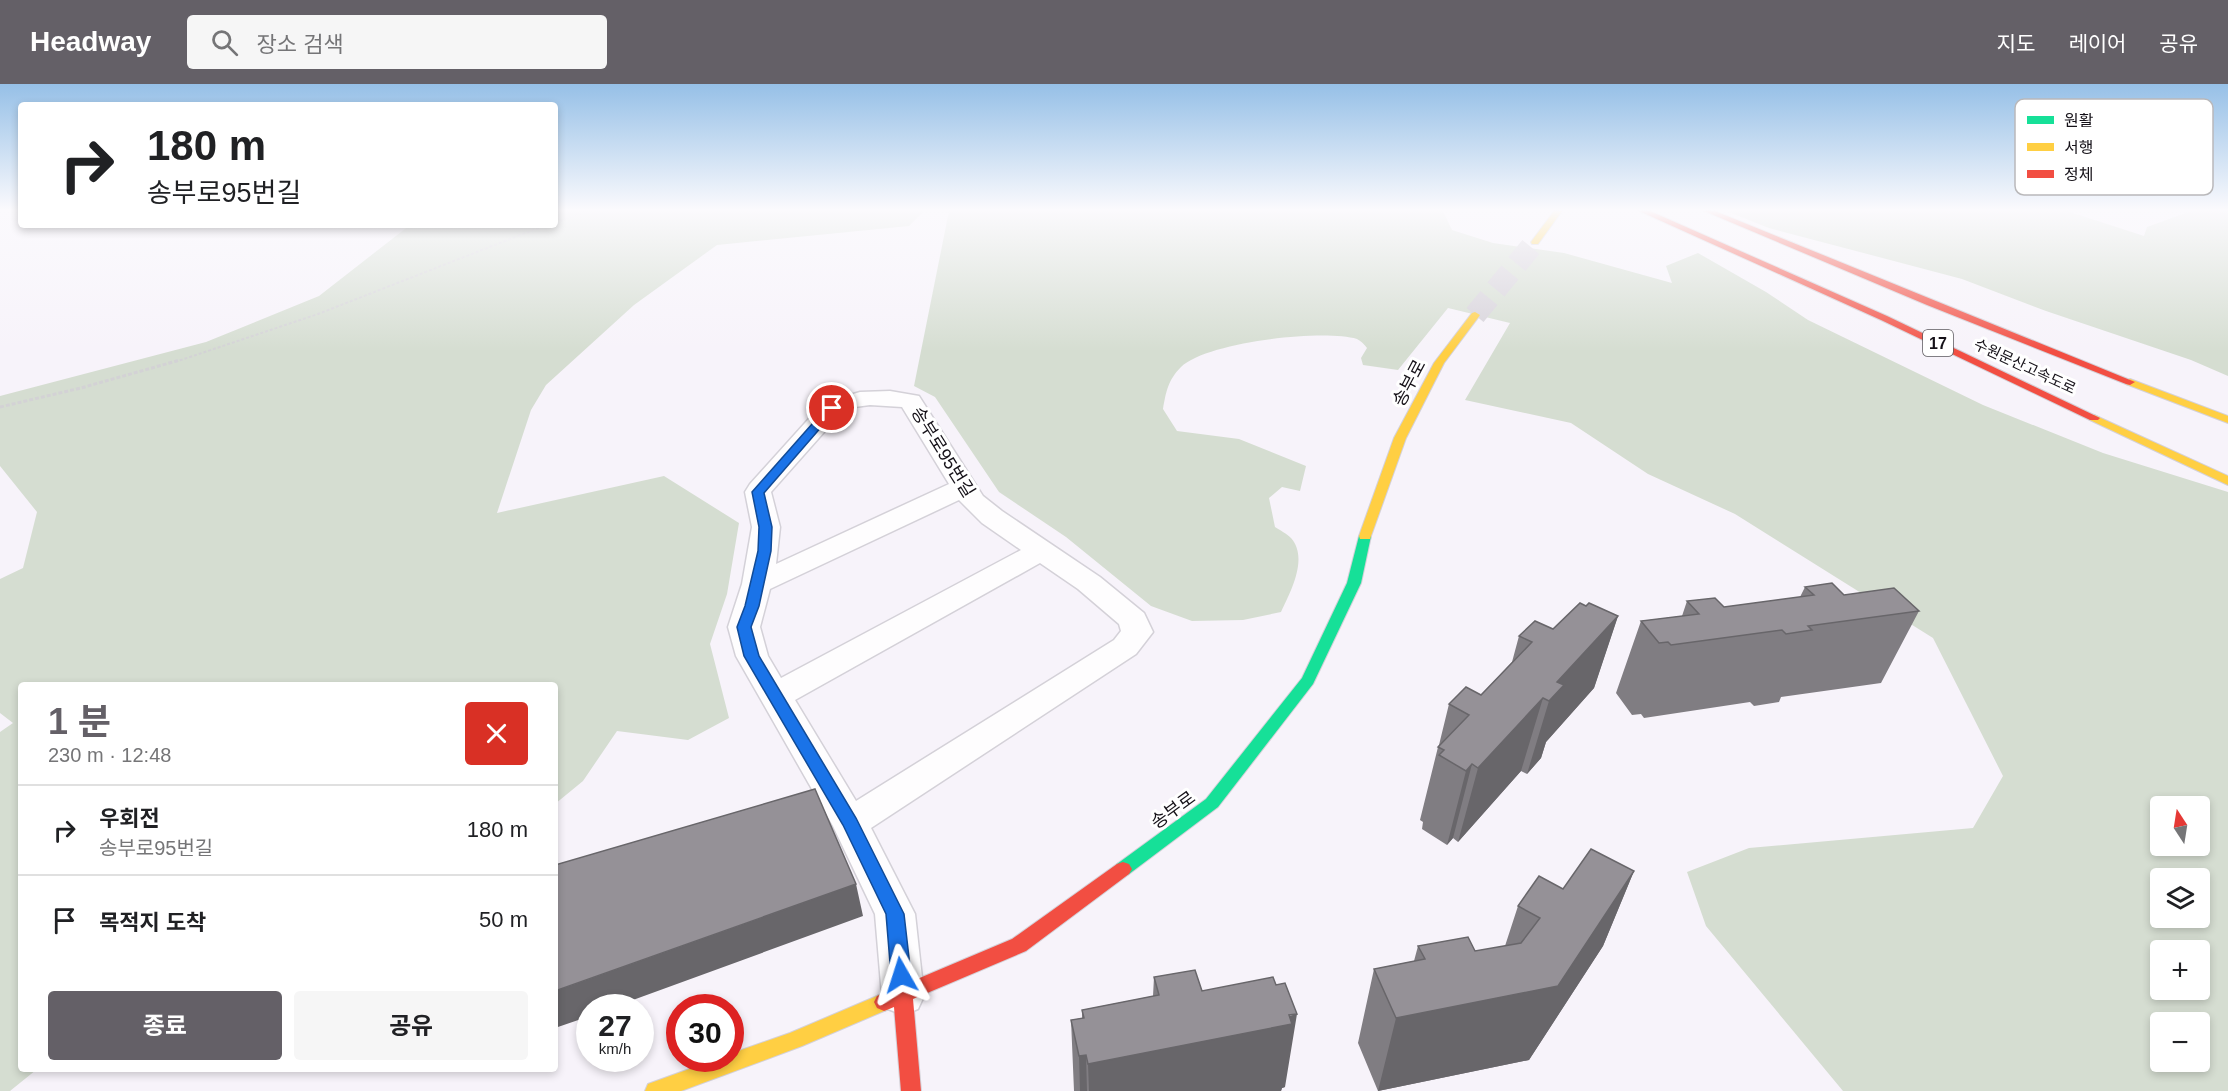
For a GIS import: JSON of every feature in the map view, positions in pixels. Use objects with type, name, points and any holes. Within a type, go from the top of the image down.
[{"type":"main road","name":"수원문산고속도로","points":[[1750,258],[1884,318],[2228,481]]},
{"type":"main road","name":"수원문산고속도로","points":[[1825,258],[1930,303],[2228,420]]},
{"type":"main road","name":"송부로","points":[[655,1091],[890,1005],[1019,945],[1212,803],[1308,680],[1354,584],[1363,543],[1400,438],[1439,363],[1475,315]]},
{"type":"main road","points":[[890,1005],[911,1091]]},
{"type":"street","name":"송부로95번길","points":[[850,823],[1125,647],[1137,632],[1133,620],[1089,583],[992,517],[973,501],[910,401],[895,398],[842,402],[825,413],[758,492],[766,527],[764,551],[744,627],[752,656],[850,823],[895,914],[890,1005]]},
{"type":"street","points":[[757,584],[964,487]]},
{"type":"street","points":[[775,696],[1042,550]]},
{"type":"path","points":[[0,407],[69,392],[171,363],[315,315],[461,258]]},
{"type":"shaded area","points":[[368,258],[699,258],[634,305],[546,385],[531,410],[497,513],[664,476],[739,523],[727,594],[710,644],[729,718],[688,740],[617,731],[583,781],[558,802],[558,682],[18,682],[18,1072],[34,1072],[10,1091],[0,1091],[0,732],[13,723],[0,713],[0,579],[23,568],[37,512],[0,466],[0,396],[206,342],[319,296]]},
{"type":"shaded area","points":[[940,258],[1582,258],[1672,283],[1666,266],[1686,258],[1707,258],[1766,292],[1808,320],[1983,405],[2103,453],[2228,492],[2228,1091],[1843,1091],[1706,926],[1687,872],[1749,848],[1973,828],[2003,776],[1933,638],[1735,514],[1648,474],[1571,423],[1465,400],[1510,323],[1448,308],[1398,370],[1363,365],[1361,358],[1367,348],[1357,339],[1318,336],[1266,340],[1215,351],[1195,358],[1181,367],[1173,377],[1168,386],[1163,409],[1177,431],[1239,439],[1306,466],[1300,491],[1282,487],[1269,498],[1275,527],[1291,538],[1298,555],[1296,575],[1281,612],[1243,620],[1192,621],[1151,606],[1066,537],[999,492],[935,397],[914,386]]},
{"type":"shaded area","points":[[1883,258],[2228,258],[2228,376],[2191,360],[2046,311],[1962,279]]},
{"type":"building","points":[[1832,583],[1844,595],[1894,588],[1919,611],[1808,626],[1812,630],[1786,634],[1782,630],[1671,645],[1668,642],[1659,643],[1641,621],[1699,614],[1687,601],[1715,598],[1724,607],[1814,595],[1805,587]]},
{"type":"building","points":[[1580,603],[1586,606],[1589,603],[1618,616],[1557,682],[1564,685],[1549,701],[1543,698],[1478,768],[1472,764],[1466,771],[1439,755],[1444,750],[1438,747],[1469,715],[1449,704],[1466,687],[1481,695],[1532,642],[1519,636],[1535,621],[1553,629]]},
{"type":"building","points":[[815,789],[856,884],[558,990],[558,864]]},
{"type":"building","points":[[1591,849],[1634,871],[1558,986],[1396,1018],[1374,969],[1425,959],[1418,946],[1468,937],[1475,951],[1521,943],[1540,918],[1518,906],[1539,876],[1563,889]]},
{"type":"building","points":[[1195,970],[1202,991],[1273,977],[1276,985],[1285,983],[1297,1014],[1289,1015],[1292,1024],[1088,1064],[1086,1055],[1079,1056],[1071,1020],[1084,1018],[1082,1010],[1159,995],[1154,977]]},
{"type":"tunnel","points":[[1475,315],[1522,258]]},
{"type":"traffic: fast","points":[[1123,869],[1212,803],[1308,680],[1354,583],[1365,536]]},
{"type":"traffic: slow","points":[[1365,536],[1400,438],[1439,363],[1475,315]]},
{"type":"traffic: slow","points":[[2130,382],[2228,420]]},
{"type":"traffic: slow","points":[[2094,418],[2228,481]]},
{"type":"traffic: slow","points":[[655,1091],[795,1040],[884,1002]]},
{"type":"traffic: jam","points":[[1749,258],[1884,318],[2094,418]]},
{"type":"traffic: jam","points":[[1821,258],[2130,382]]},
{"type":"traffic: jam","points":[[884,1002],[1019,945],[1123,869]]},
{"type":"traffic: jam","points":[[903,996],[911,1091]]},
{"type":"route","points":[[832,408],[825,413],[758,492],[766,527],[764,551],[752,606],[744,627],[752,656],[850,823],[895,914],[901,975]]}]
